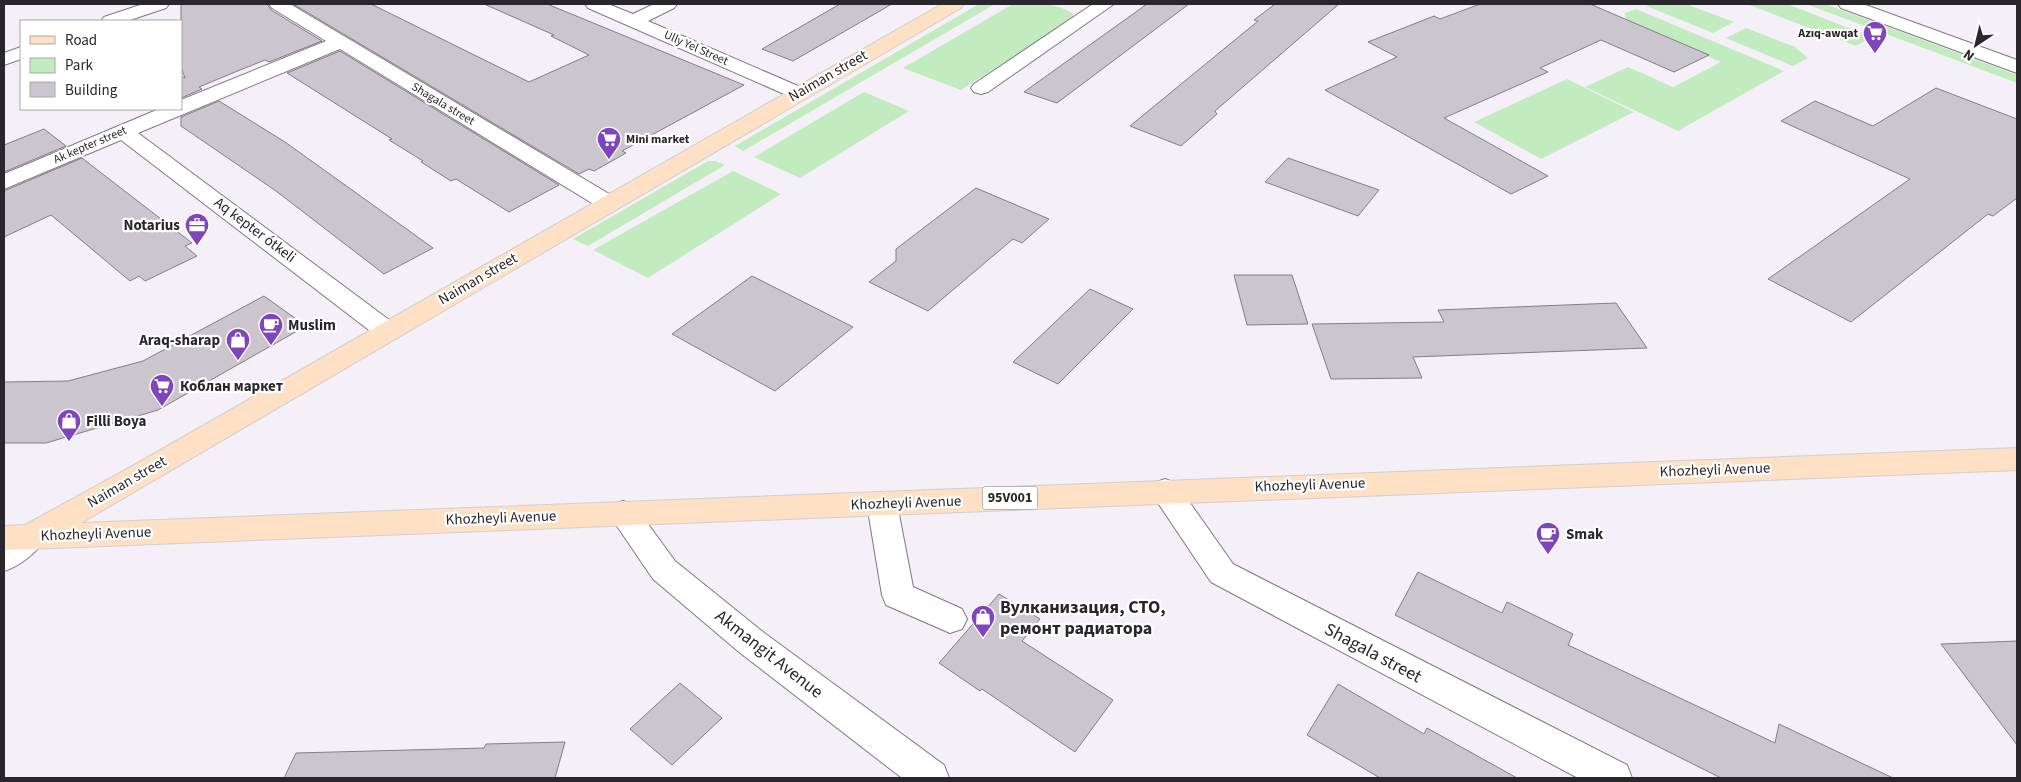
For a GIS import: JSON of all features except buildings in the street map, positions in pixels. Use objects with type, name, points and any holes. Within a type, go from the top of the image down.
[{"type":"main road","name":"Naiman street","points":[[17,537],[146,472],[798,93],[955,4]]},
{"type":"main road","name":"Khozheyli Avenue","points":[[17,537],[2017,459]]},
{"type":"street","points":[[113,20],[160,4]]},
{"type":"street","name":"Shagala street","points":[[278,4],[608,203]]},
{"type":"street","name":"Ully Yel Street","points":[[594,4],[798,93]]},
{"type":"street","points":[[633,21],[668,4]]},
{"type":"street","points":[[1076,4],[1101,7]]},
{"type":"street","points":[[1847,4],[2017,67]]},
{"type":"street","points":[[981,88],[1101,7]]},
{"type":"street","points":[[182,106],[341,42]]},
{"type":"street","points":[[4,59],[20,53]]},
{"type":"street","name":"Ak kepter street","points":[[4,182],[174,110]]},
{"type":"street","name":"Aq kepter ótkeli","points":[[122,131],[387,331]]},
{"type":"street","name":"Shagala street","points":[[1165,491],[1222,573],[1614,778]]},
{"type":"street","points":[[882,504],[898,595],[950,618]]},
{"type":"street","name":"Akmangit Avenue","points":[[624,513],[664,570],[751,642],[931,778]]},
{"type":"street","name":"Naiman street","points":[[4,558],[17,537]]},
{"type":"green space","points":[[979,4],[995,4],[743,151],[735,146]]},
{"type":"green space","points":[[1013,4],[1052,5],[1073,14],[1073,19],[961,90],[903,68]]},
{"type":"green space","points":[[1652,4],[1686,4],[1734,22],[1713,33],[1646,6]]},
{"type":"green space","points":[[1747,4],[1787,4],[1872,37],[1856,46]]},
{"type":"green space","points":[[1806,4],[1825,4],[2017,75],[2017,83]]},
{"type":"green space","points":[[1636,9],[1784,71],[1678,131],[1585,87],[1628,67],[1673,87],[1721,62],[1626,21],[1625,13]]},
{"type":"green space","points":[[1746,28],[1795,47],[1808,58],[1793,66],[1726,38]]},
{"type":"green space","points":[[1567,79],[1634,112],[1541,159],[1474,122]]},
{"type":"green space","points":[[864,92],[909,111],[800,178],[754,157]]},
{"type":"green space","points":[[708,161],[716,161],[725,165],[588,246],[573,239]]},
{"type":"green space","points":[[733,171],[781,194],[648,278],[593,250]]},
{"type":"place","name":"Azıq-awqat","points":[[1875,54]]},
{"type":"place","name":"Mini market","points":[[609,160]]},
{"type":"place","name":"Notarius","points":[[197,246]]},
{"type":"place","name":"Muslim","points":[[271,346]]},
{"type":"place","name":"Araq-sharap","points":[[238,361]]},
{"type":"place","name":"Коблан маркет","points":[[162,407]]},
{"type":"place","name":"Filli Boya","points":[[69,442]]},
{"type":"place","name":"Smak","points":[[1548,555]]},
{"type":"place","name":"Вулканизация, СТО, ремонт радиатора","points":[[983,638]]}]
